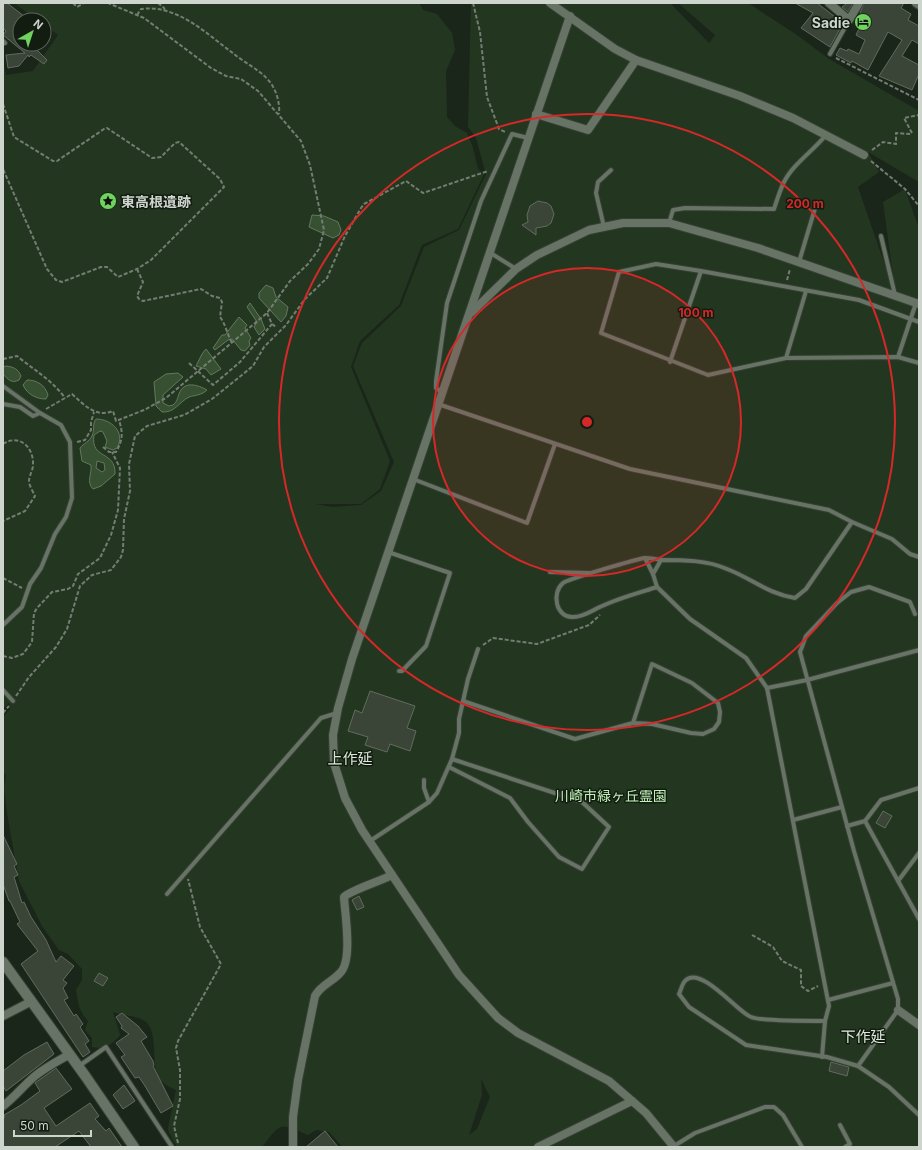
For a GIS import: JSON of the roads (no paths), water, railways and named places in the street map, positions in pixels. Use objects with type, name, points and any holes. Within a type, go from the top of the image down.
[{"type":"street","points":[[550,3],[615,49],[636,60],[740,96],[793,118],[864,155]]},
{"type":"street","points":[[829,3],[849,20],[859,3]]},
{"type":"street","points":[[570,16],[352,659],[337,713],[333,735],[334,763],[345,798],[362,830],[459,975],[498,1018],[518,1033],[609,1081],[646,1114],[674,1147]]},
{"type":"street","points":[[536,114],[588,130],[636,60]]},
{"type":"street","points":[[470,313],[516,269],[561,242],[589,230],[623,223],[669,223],[758,248],[917,304]]},
{"type":"street","points":[[293,1147],[293,1117],[297,1086],[315,996],[318,990],[342,972],[344,966],[348,940],[344,914],[344,897],[348,893],[377,883],[392,875]]},
{"type":"street","points":[[3,962],[70,1054],[134,1147]]},
{"type":"street","points":[[3,1016],[32,1002]]},
{"type":"street","points":[[898,1010],[919,1025]]},
{"type":"street","points":[[3,1106],[17,1096],[34,1077],[47,1067],[70,1054]]},
{"type":"street","points":[[538,1147],[632,1101]]},
{"type":"lane","points":[[830,54],[849,20]]},
{"type":"lane","points":[[442,392],[436,388],[436,381],[447,303],[481,202],[512,134],[528,138]]},
{"type":"lane","points":[[669,223],[672,210],[685,208],[774,209],[784,182],[795,166],[816,148],[826,135]]},
{"type":"lane","points":[[604,227],[596,193],[598,182],[611,170]]},
{"type":"lane","points":[[795,261],[816,205]]},
{"type":"lane","points":[[881,236],[895,295]]},
{"type":"lane","points":[[489,252],[516,269]]},
{"type":"lane","points":[[919,322],[859,300],[656,264],[619,272],[601,333],[708,376],[786,358],[898,356],[919,363]]},
{"type":"lane","points":[[670,362],[701,271]]},
{"type":"lane","points":[[786,358],[806,291]]},
{"type":"lane","points":[[898,356],[910,319],[917,304]]},
{"type":"lane","points":[[3,386],[40,413],[61,425],[70,442],[72,498],[66,517],[55,534],[41,568],[30,584],[22,607],[3,625]]},
{"type":"lane","points":[[3,404],[20,407],[33,416],[40,413]]},
{"type":"lane","points":[[438,404],[630,469],[829,510],[852,522],[892,539],[910,554],[919,557]]},
{"type":"lane","points":[[413,479],[527,523],[555,444]]},
{"type":"lane","points":[[657,587],[602,606],[586,615],[573,617],[564,615],[560,611],[556,600],[558,589],[564,582],[645,558],[694,561],[727,568],[778,595],[794,598],[806,590],[852,522]]},
{"type":"lane","points":[[388,552],[450,573],[426,646],[402,671],[399,671]]},
{"type":"lane","points":[[645,558],[653,574],[657,587],[690,619],[746,658],[767,688],[829,1006],[825,1021],[822,1057]]},
{"type":"lane","points":[[653,574],[661,560]]},
{"type":"lane","points":[[550,572],[593,573]]},
{"type":"lane","points":[[858,1066],[898,1010],[898,999],[847,826],[800,652],[806,636],[837,603],[851,592],[869,587],[910,602],[916,614]]},
{"type":"lane","points":[[370,841],[429,802],[437,793],[452,760],[459,733],[459,719],[463,701],[478,649]]},
{"type":"lane","points":[[767,688],[807,680],[919,650]]},
{"type":"lane","points":[[463,701],[575,739],[633,724],[652,724],[677,731],[703,734],[714,729],[719,722],[720,712],[718,703],[692,683],[652,664],[633,724]]},
{"type":"lane","points":[[3,690],[13,701]]},
{"type":"lane","points":[[167,894],[321,718],[337,713]]},
{"type":"lane","points":[[449,767],[510,798],[559,857],[582,869],[609,827],[582,802],[452,760]]},
{"type":"lane","points":[[424,780],[424,788],[429,802]]},
{"type":"lane","points":[[847,826],[865,821],[881,800],[919,788]]},
{"type":"lane","points":[[793,820],[842,808]]},
{"type":"lane","points":[[865,821],[919,919]]},
{"type":"lane","points":[[898,881],[919,853]]},
{"type":"lane","points":[[825,1021],[752,1018],[716,988],[691,977],[685,980],[679,994],[690,1007],[746,1046],[822,1057],[858,1066],[889,1087],[919,1115]]},
{"type":"lane","points":[[828,1000],[893,983]]},
{"type":"lane","points":[[78,1066],[106,1048],[172,1147]]},
{"type":"lane","points":[[674,1147],[695,1133],[765,1107],[774,1106],[783,1115],[802,1147]]},
{"type":"lane","points":[[840,1124],[850,1144],[845,1147]]},
{"type":"place","name":"Sadie","points":[[863,22]]},
{"type":"place","name":"東高根遺跡","points":[[108,201]]},
{"type":"district","name":"上作延","points":[[350,758]]},
{"type":"district","name":"下作延","points":[[863,1036]]},
{"type":"park label","name":"川崎市緑ヶ丘霊園","points":[[611,795]]}]
